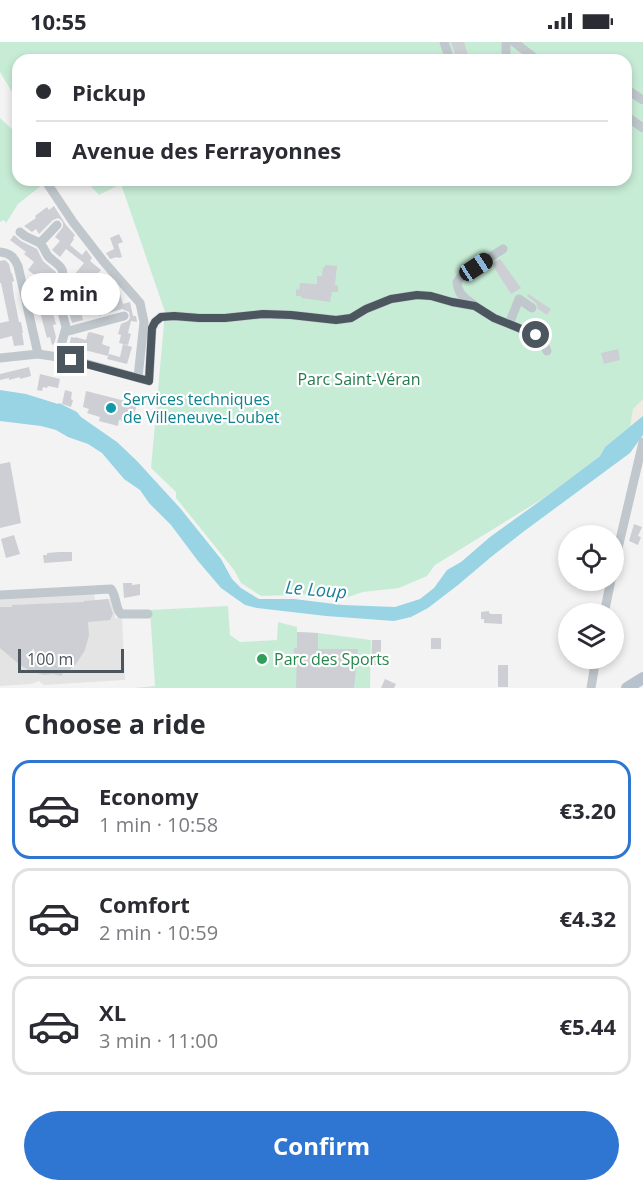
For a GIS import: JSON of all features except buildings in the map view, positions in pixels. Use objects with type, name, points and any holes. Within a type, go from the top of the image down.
[{"type":"main road","points":[[627,688],[643,680]]},
{"type":"main road","points":[[636,688],[643,680]]},
{"type":"street","points":[[514,42],[529,54]]},
{"type":"street","points":[[50,186],[80,230],[140,303],[144,322],[138,377]]},
{"type":"street","points":[[40,243],[57,225]]},
{"type":"street","points":[[20,232],[40,243],[47,255],[61,267],[63,272],[56,290],[66,327],[58,357]]},
{"type":"street","points":[[503,249],[462,275],[457,282],[458,290],[464,298],[494,318],[536,335],[543,342],[547,351]]},
{"type":"street","points":[[0,252],[10,254],[18,266],[38,354]]},
{"type":"street","points":[[0,358],[38,354],[58,357],[149,381],[152,328],[161,317],[225,318],[263,314],[336,320],[351,318],[391,299],[417,295],[475,306]]},
{"type":"street","points":[[509,324],[519,299],[532,308]]},
{"type":"street","points":[[65,332],[124,316]]},
{"type":"street","points":[[623,525],[643,442]]},
{"type":"street","points":[[0,595],[111,590],[115,595],[118,612],[121,614],[148,614]]},
{"type":"street","points":[[591,688],[594,669]]},
{"type":"shaded area","points":[[94,593],[95,601],[114,598],[115,618],[122,618],[125,680],[44,685],[39,681],[31,684],[0,686],[0,599]]},
{"type":"green space","name":"Parc Saint-Véran","points":[[0,42],[643,42],[643,416],[605,447],[600,456],[547,496],[435,565],[427,576],[399,588],[363,592],[336,601],[318,594],[261,596],[241,583],[234,570],[176,498],[176,492],[151,468],[165,312],[122,186],[632,186],[632,54],[12,54],[12,92],[0,72]]},
{"type":"green space","points":[[0,118],[12,129],[12,186],[41,186],[18,204],[6,223],[4,220],[0,222]]},
{"type":"green space","name":"Parc Saint-Véran","points":[[91,186],[117,186],[99,195]]},
{"type":"green space","name":"Parc des Sports","points":[[228,606],[230,635],[240,642],[277,640],[278,622],[297,627],[297,632],[371,640],[370,688],[134,688],[155,686],[150,610]]},
{"type":"sand","points":[[643,399],[643,416],[630,427],[633,409]]},
{"type":"water","name":"Le Loup","points":[[0,390],[59,403],[77,412],[117,442],[180,508],[241,588],[259,599],[294,599],[343,605],[395,607],[420,599],[434,588],[447,570],[461,562],[490,537],[600,456],[605,447],[643,416],[643,435],[630,453],[523,532],[428,608],[411,617],[394,621],[326,616],[245,605],[221,588],[171,525],[149,503],[140,490],[124,479],[102,453],[56,430],[0,421]]},
{"type":"place","name":"Services techniques de Villeneuve-Loubet","points":[[111,408]]},
{"type":"place","name":"Parc des Sports","points":[[262,659]]},
{"type":"route","points":[[71,360],[149,381],[152,328],[161,317],[225,318],[263,314],[336,320],[351,318],[391,299],[417,295],[475,306],[494,318],[536,335]]}]
